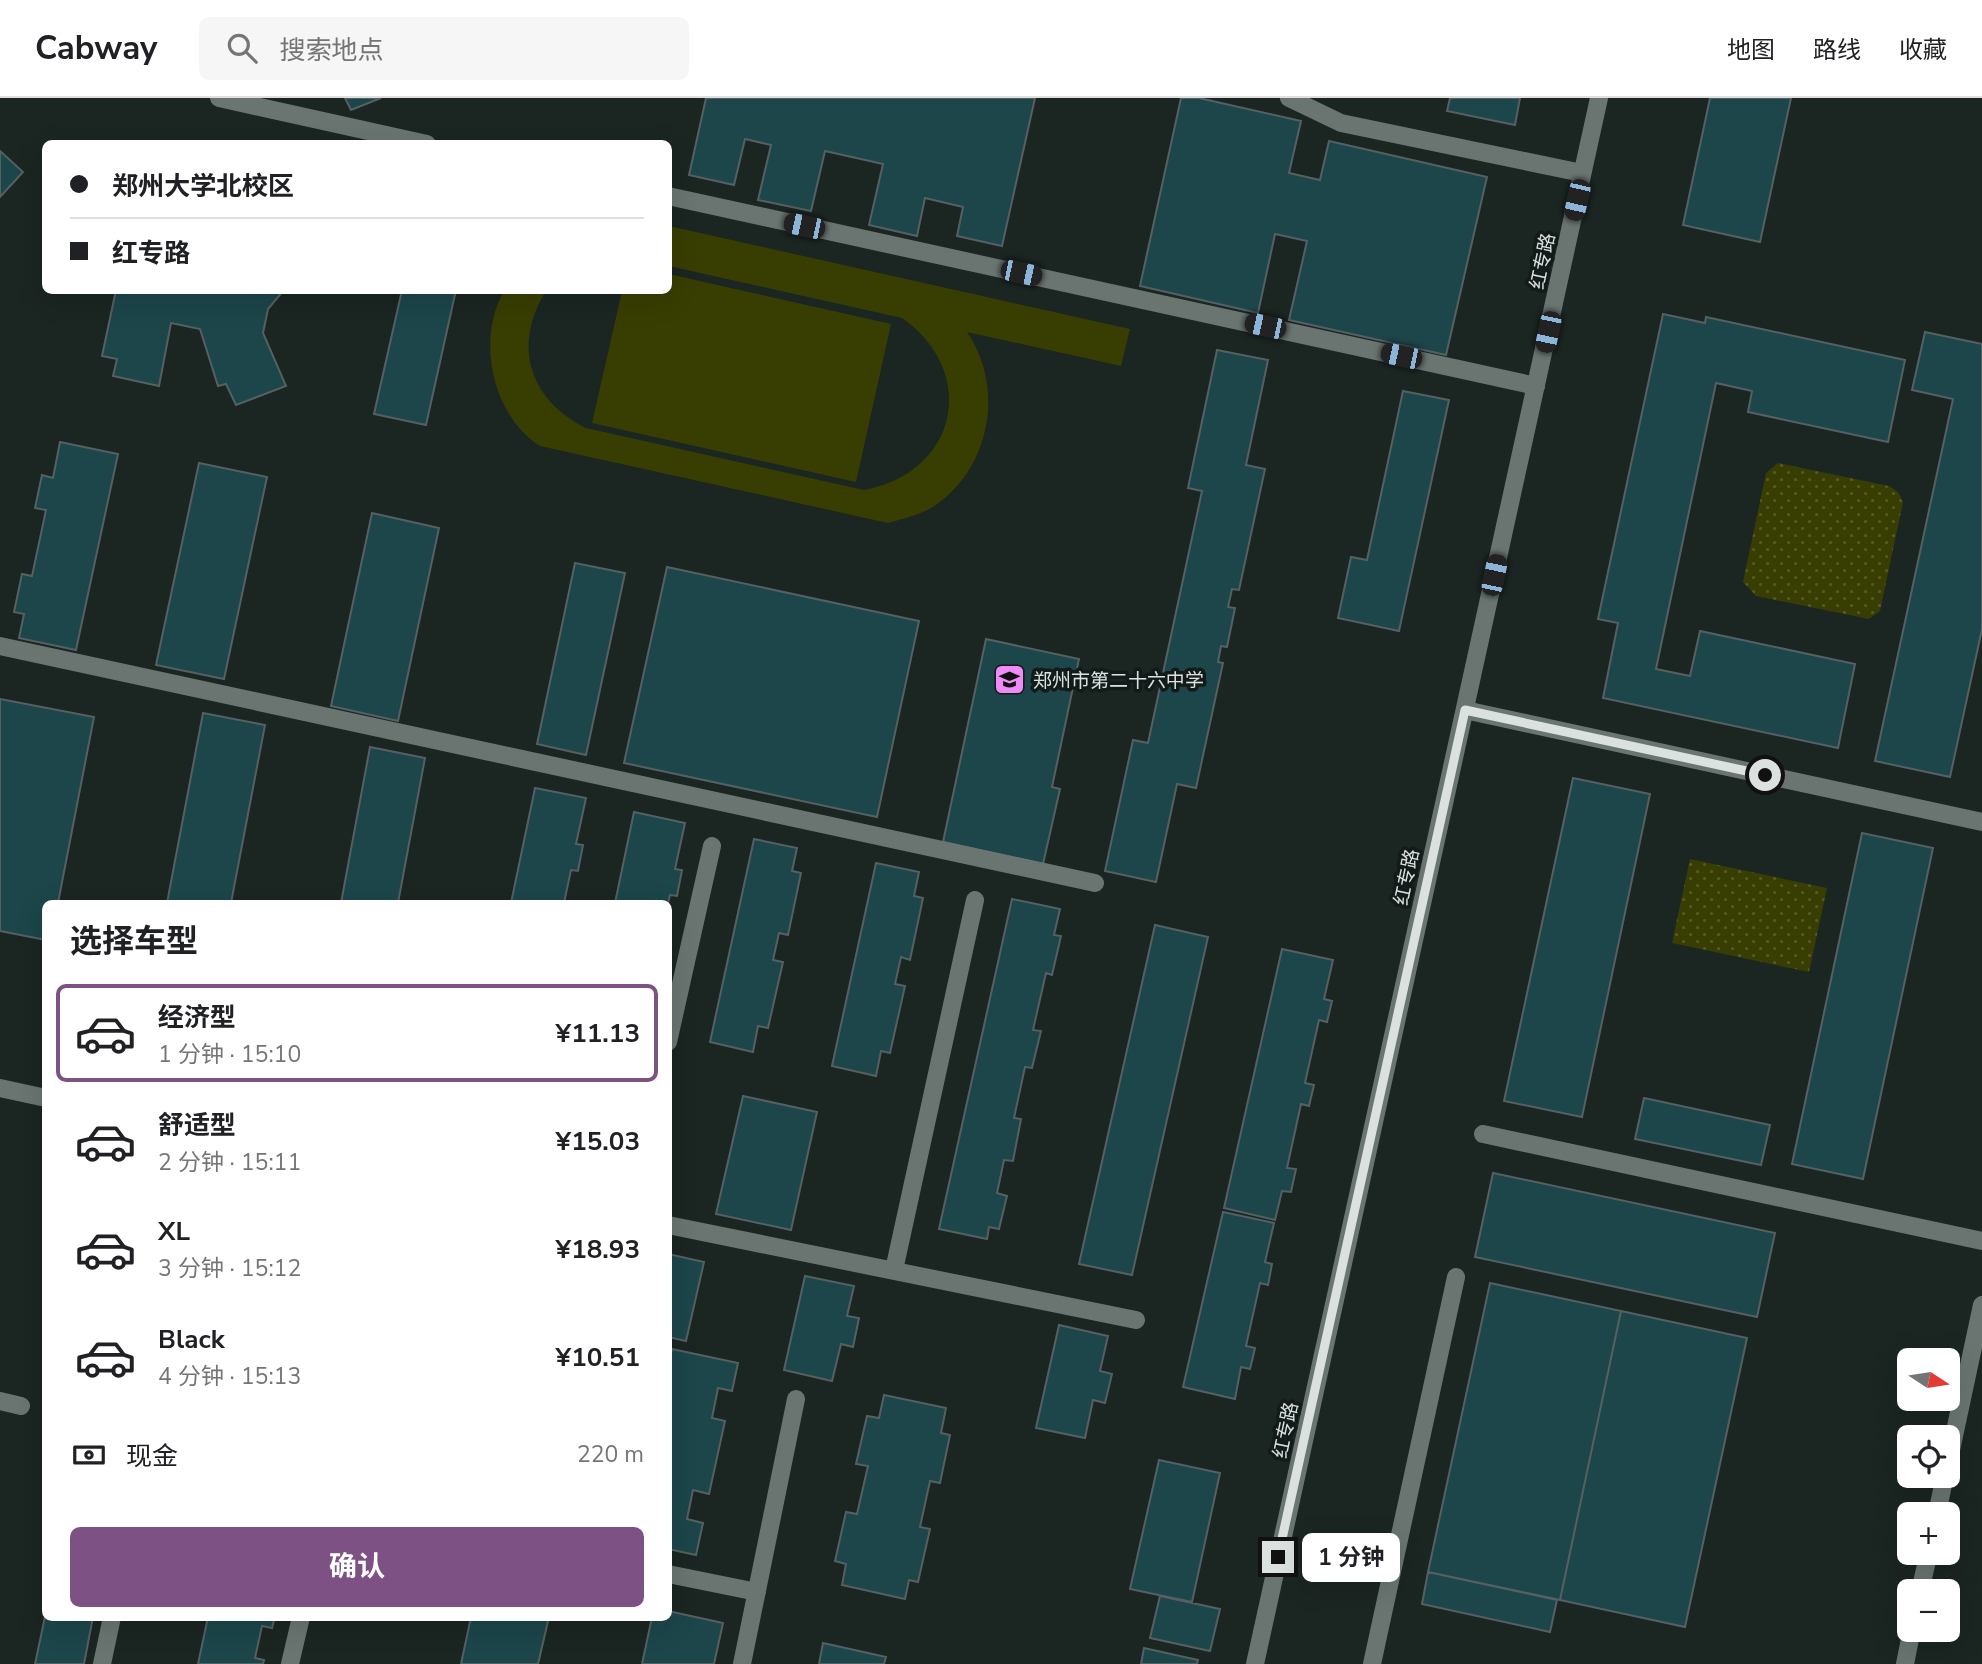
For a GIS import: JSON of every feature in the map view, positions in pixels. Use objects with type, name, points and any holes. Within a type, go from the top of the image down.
[{"type":"street","points":[[219,98],[409,140]]},
{"type":"street","points":[[1289,98],[1340,123],[1583,173]]},
{"type":"street","name":"红专路","points":[[1255,1664],[1599,98]]},
{"type":"street","points":[[672,197],[1536,386]]},
{"type":"street","points":[[0,646],[1095,883]]},
{"type":"street","points":[[1465,710],[1982,821]]},
{"type":"street","points":[[672,1024],[712,846]]},
{"type":"street","points":[[894,1270],[975,900]]},
{"type":"street","points":[[0,1088],[42,1097]]},
{"type":"street","points":[[1483,1133],[1982,1241]]},
{"type":"street","points":[[672,1226],[1136,1320]]},
{"type":"street","points":[[1372,1664],[1456,1277]]},
{"type":"street","points":[[1956,1425],[1982,1305]]},
{"type":"street","points":[[742,1664],[796,1399]]},
{"type":"street","points":[[0,1401],[21,1406]]},
{"type":"street","points":[[672,1575],[757,1592]]},
{"type":"street","points":[[102,1664],[110,1621]]},
{"type":"street","points":[[290,1664],[300,1621]]},
{"type":"street","points":[[1905,1664],[1909,1642]]},
{"type":"green space","points":[[672,227],[1130,329],[1121,366],[967,332],[979,354],[986,377],[986,426],[979,449],[968,471],[953,491],[933,507],[917,515],[888,523],[540,446],[524,433],[510,416],[500,396],[490,353],[491,331],[503,294],[544,294],[530,331],[532,369],[539,387],[551,402],[586,428],[864,490],[896,480],[920,464],[937,443],[947,418],[949,392],[942,366],[927,340],[902,318],[672,267]]},
{"type":"green space","points":[[672,275],[891,324],[856,482],[592,423],[621,294],[672,294]]},
{"type":"green space","points":[[1778,463],[1889,486],[1898,492],[1903,502],[1880,611],[1869,619],[1756,596],[1743,582],[1766,473]]},
{"type":"green space","points":[[1690,859],[1827,888],[1809,972],[1672,943]]},
{"type":"building","points":[[345,98],[381,98],[351,110]]},
{"type":"building","points":[[706,98],[1035,98],[1002,246],[957,236],[963,207],[925,198],[917,236],[869,225],[883,164],[825,151],[811,211],[758,200],[771,145],[745,139],[734,185],[689,175]]},
{"type":"building","points":[[1181,98],[1199,98],[1301,121],[1289,173],[1320,180],[1329,141],[1487,177],[1446,355],[1289,320],[1307,241],[1275,234],[1258,313],[1140,286]]},
{"type":"building","points":[[1450,98],[1520,98],[1515,125],[1447,111]]},
{"type":"building","points":[[1710,98],[1791,98],[1760,242],[1683,225]]},
{"type":"building","points":[[0,151],[23,172],[0,197]]},
{"type":"building","points":[[115,294],[281,294],[268,309],[263,333],[286,386],[236,405],[226,384],[218,386],[200,329],[171,323],[159,386],[113,376],[117,359],[102,356]]},
{"type":"building","points":[[401,294],[455,294],[426,425],[374,414]]},
{"type":"building","points":[[1663,314],[1705,323],[1706,317],[1905,360],[1888,442],[1748,412],[1752,391],[1716,383],[1656,669],[1690,676],[1700,631],[1855,664],[1838,748],[1603,698],[1618,623],[1598,619]]},
{"type":"building","points":[[1925,332],[1982,344],[1982,629],[1950,777],[1875,761],[1953,399],[1912,390]]},
{"type":"building","points":[[1217,350],[1268,360],[1246,465],[1265,469],[1239,590],[1232,589],[1228,607],[1235,608],[1227,647],[1221,646],[1218,662],[1223,663],[1196,788],[1177,784],[1156,882],[1105,871],[1133,740],[1148,743],[1202,491],[1188,488]]},
{"type":"building","points":[[1403,391],[1449,400],[1399,631],[1338,618],[1351,557],[1367,560]]},
{"type":"building","points":[[60,442],[118,454],[76,650],[19,638],[24,614],[14,612],[22,574],[32,576],[46,510],[35,508],[42,475],[53,478]]},
{"type":"building","points":[[199,463],[267,477],[224,679],[156,665]]},
{"type":"building","points":[[372,513],[439,528],[398,721],[331,706]]},
{"type":"building","points":[[575,563],[625,573],[586,755],[537,744]]},
{"type":"building","points":[[667,567],[919,621],[877,817],[624,763]]},
{"type":"building","points":[[986,639],[1079,659],[1052,787],[1060,789],[1043,864],[943,842]]},
{"type":"building","points":[[0,699],[94,717],[59,900],[42,900],[42,939],[0,931]]},
{"type":"building","points":[[203,713],[265,725],[232,900],[168,900]]},
{"type":"building","points":[[370,747],[425,758],[399,900],[342,900]]},
{"type":"building","points":[[1573,778],[1650,794],[1582,1117],[1504,1101]]},
{"type":"building","points":[[535,788],[586,798],[576,844],[583,845],[578,871],[571,870],[565,900],[512,900]]},
{"type":"building","points":[[634,812],[685,823],[675,869],[682,870],[677,896],[670,895],[669,900],[616,900]]},
{"type":"building","points":[[1862,833],[1933,848],[1863,1179],[1792,1164]]},
{"type":"building","points":[[754,839],[797,848],[792,871],[801,873],[788,935],[779,933],[773,960],[783,962],[768,1028],[758,1026],[753,1052],[710,1042]]},
{"type":"building","points":[[876,863],[919,872],[914,896],[923,898],[910,960],[901,957],[895,984],[905,986],[890,1053],[881,1051],[876,1076],[832,1066]]},
{"type":"building","points":[[1012,899],[1060,909],[1054,935],[1061,936],[1052,975],[1046,973],[1033,1030],[1041,1031],[1032,1068],[1025,1067],[1014,1118],[1021,1119],[1013,1161],[1004,1160],[997,1193],[1007,1196],[999,1229],[989,1227],[987,1239],[939,1229]]},
{"type":"building","points":[[1155,925],[1208,937],[1132,1275],[1079,1264]]},
{"type":"building","points":[[1282,949],[1333,960],[1324,999],[1332,1001],[1327,1022],[1319,1020],[1305,1083],[1314,1085],[1309,1106],[1301,1104],[1287,1168],[1296,1169],[1291,1192],[1282,1191],[1275,1220],[1224,1208]]},
{"type":"building","points":[[743,1096],[817,1112],[791,1230],[716,1214]]},
{"type":"building","points":[[1644,1098],[1770,1125],[1761,1165],[1635,1139]]},
{"type":"building","points":[[1493,1173],[1775,1233],[1757,1317],[1475,1257]]},
{"type":"building","points":[[1223,1212],[1274,1223],[1265,1262],[1272,1264],[1268,1285],[1260,1283],[1246,1346],[1255,1348],[1250,1369],[1241,1367],[1235,1399],[1183,1387]]},
{"type":"building","points":[[672,1255],[704,1262],[686,1341],[672,1338]]},
{"type":"building","points":[[805,1276],[854,1286],[847,1316],[859,1318],[853,1347],[841,1344],[832,1381],[784,1370]]},
{"type":"building","points":[[1490,1283],[1621,1311],[1560,1600],[1428,1572]]},
{"type":"building","points":[[1621,1311],[1747,1338],[1685,1627],[1560,1600]]},
{"type":"building","points":[[1059,1325],[1108,1336],[1100,1371],[1112,1374],[1105,1403],[1093,1400],[1085,1438],[1036,1428]]},
{"type":"building","points":[[672,1349],[738,1363],[732,1391],[718,1388],[712,1418],[725,1421],[709,1494],[693,1490],[687,1519],[703,1523],[696,1555],[672,1550]]},
{"type":"building","points":[[884,1395],[946,1408],[941,1433],[950,1435],[940,1483],[930,1481],[920,1527],[930,1529],[918,1582],[909,1580],[905,1599],[842,1585],[846,1564],[835,1561],[846,1512],[857,1514],[868,1466],[856,1464],[867,1416],[879,1418]]},
{"type":"building","points":[[1159,1460],[1220,1473],[1192,1602],[1130,1589]]},
{"type":"building","points":[[1428,1572],[1557,1600],[1550,1632],[1422,1604]]},
{"type":"building","points":[[1160,1596],[1220,1609],[1210,1651],[1150,1638]]},
{"type":"building","points":[[672,1612],[723,1623],[714,1664],[642,1664],[651,1621],[672,1621]]},
{"type":"building","points":[[44,1621],[92,1621],[84,1664],[35,1664]]},
{"type":"building","points":[[207,1621],[274,1621],[272,1628],[262,1626],[255,1658],[264,1660],[263,1664],[198,1664]]},
{"type":"building","points":[[470,1621],[548,1621],[538,1664],[461,1664]]},
{"type":"building","points":[[823,1643],[886,1657],[884,1664],[819,1664]]},
{"type":"building","points":[[1144,1648],[1198,1660],[1197,1664],[1141,1664]]},
{"type":"place","name":"郑州市第二十六中学","points":[[1010,680]]},
{"type":"route","points":[[1278,1557],[1465,710],[1765,775]]}]
